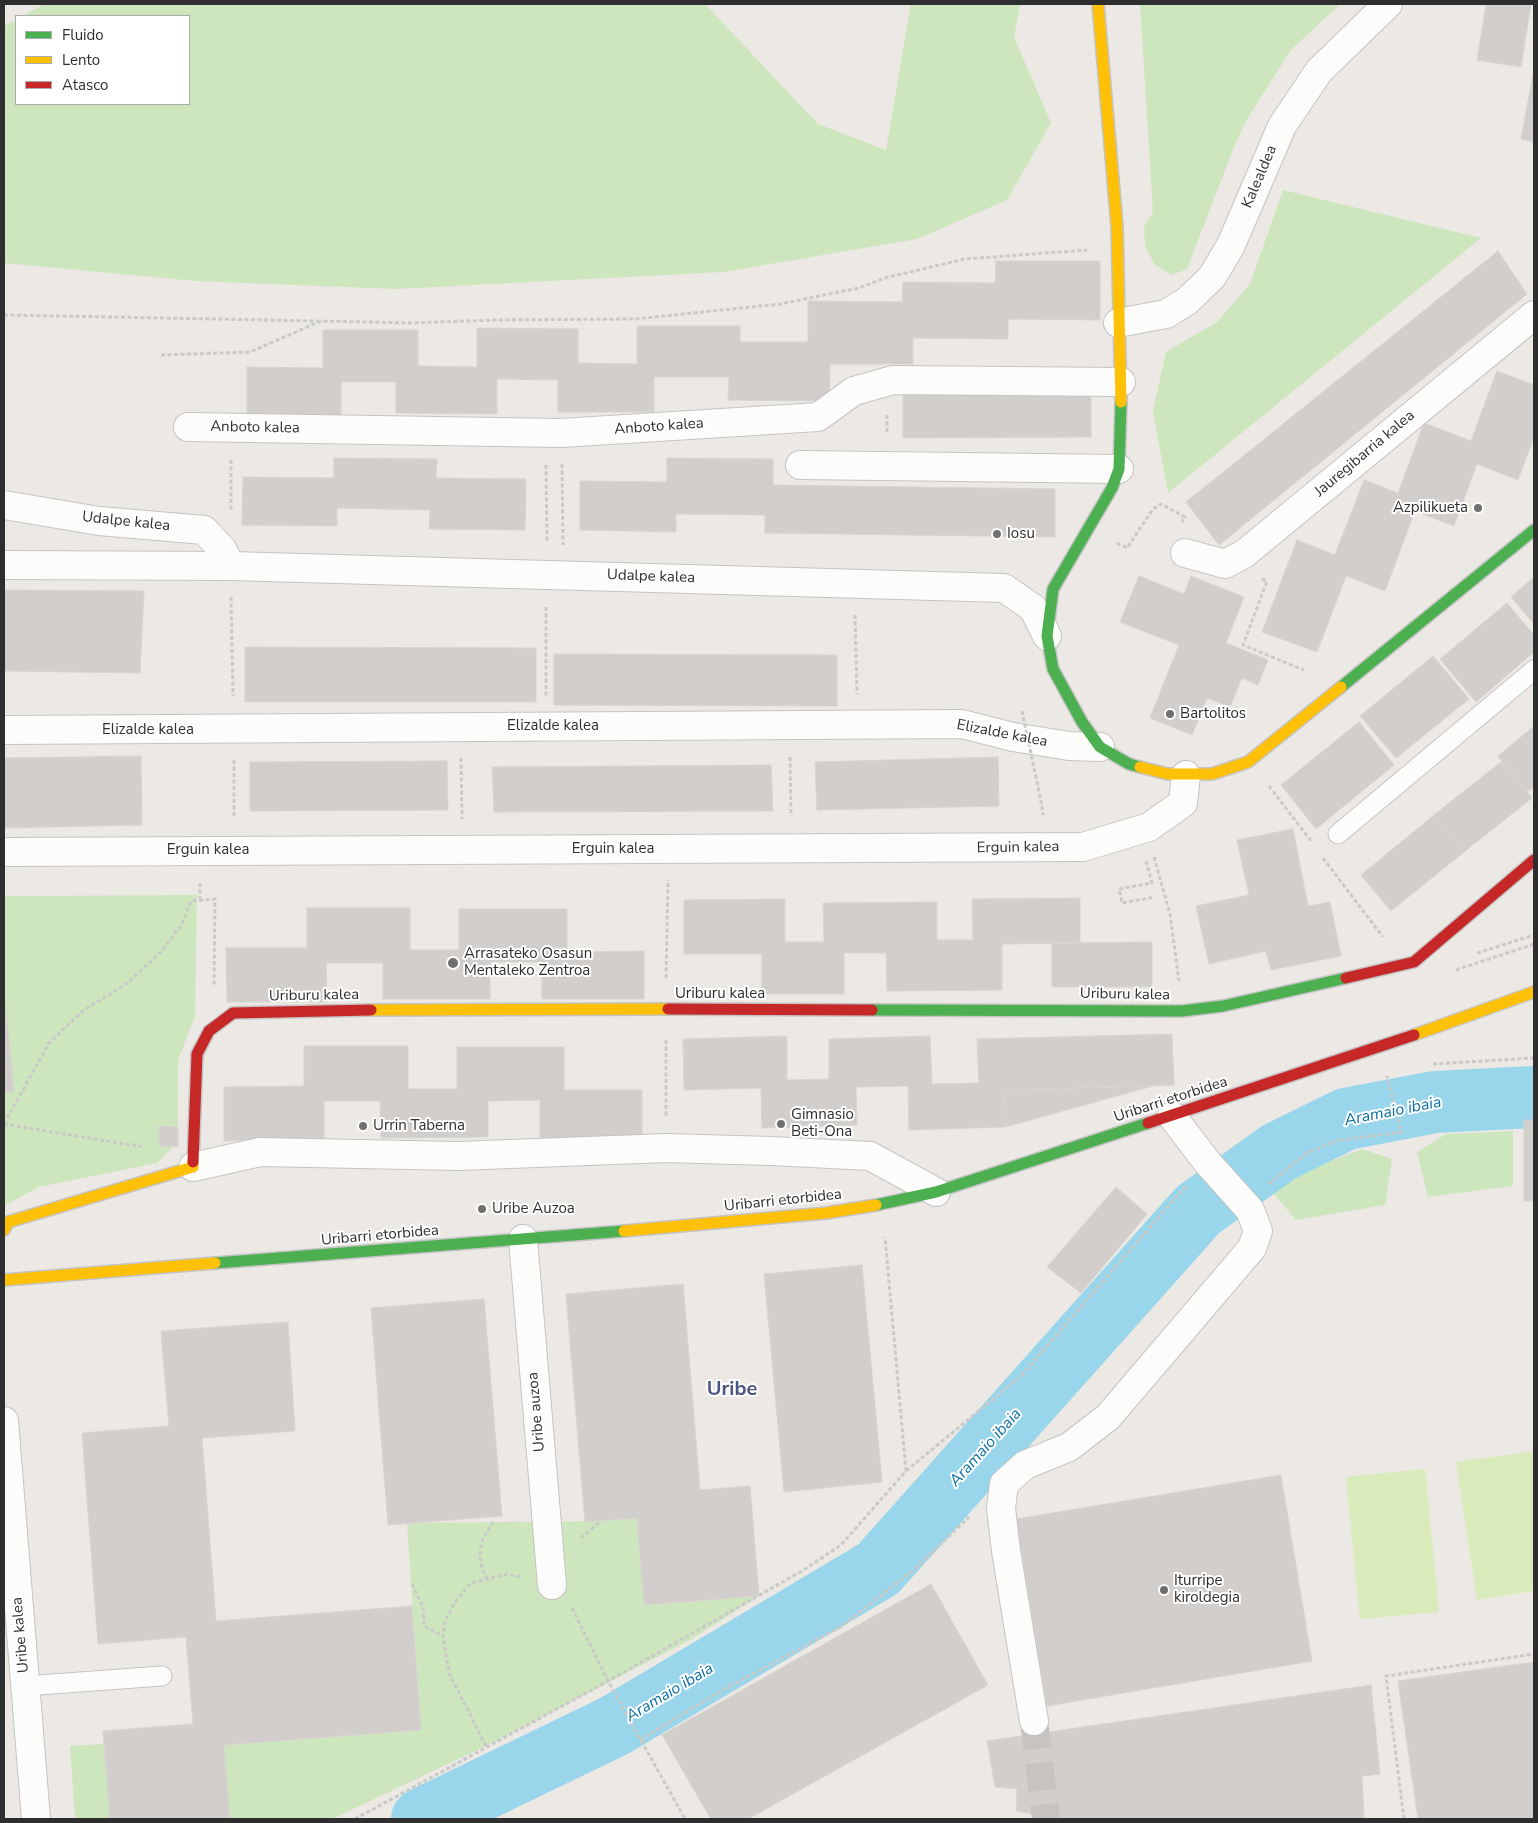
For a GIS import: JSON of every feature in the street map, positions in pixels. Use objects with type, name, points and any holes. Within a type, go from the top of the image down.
[{"type":"street","points":[[1098,4],[1117,226],[1121,382],[1119,469],[1112,488],[1053,589],[1047,636],[1053,669],[1082,722],[1100,747],[1129,764],[1168,774],[1212,774],[1248,762],[1534,530]]},
{"type":"street","name":"Kalealdea","points":[[1118,323],[1166,314],[1187,301],[1212,277],[1231,245],[1282,126],[1319,71],[1388,4]]},
{"type":"street","name":"Jauregibarria kalea","points":[[1225,564],[1244,554],[1534,315]]},
{"type":"street","name":"Anboto kalea","points":[[188,428],[561,433],[818,417],[854,391],[893,380],[1121,382]]},
{"type":"street","points":[[800,465],[1119,469]]},
{"type":"street","name":"Udalpe kalea","points":[[4,505],[99,521],[204,530],[222,549],[231,566]]},
{"type":"street","points":[[1185,553],[1225,564]]},
{"type":"street","name":"Udalpe kalea","points":[[4,565],[231,566],[1004,588],[1032,608],[1047,636]]},
{"type":"street","name":"Elizalde kalea","points":[[4,730],[962,724],[1013,738],[1069,746],[1100,747]]},
{"type":"street","name":"Erguin kalea","points":[[4,852],[1083,847],[1149,826],[1183,803],[1186,775]]},
{"type":"street","name":"Uriburu kalea","points":[[193,1167],[197,1054],[209,1031],[233,1013],[433,1008],[1182,1011],[1223,1006],[1414,962],[1534,860]]},
{"type":"street","name":"Uribarri etorbidea","points":[[4,1280],[826,1213],[936,1192],[1172,1116],[1465,1018],[1534,992]]},
{"type":"street","points":[[1034,1721],[1006,1551],[1001,1508],[1004,1484],[1025,1465],[1070,1447],[1108,1417],[1252,1248],[1258,1231],[1257,1199],[1207,1162],[1172,1116]]},
{"type":"street","points":[[4,1230],[8,1222],[193,1167],[260,1152],[458,1156],[666,1148],[870,1156],[936,1192]]},
{"type":"street","name":"Uribe auzoa","points":[[523,1239],[552,1585]]},
{"type":"street","name":"Uribe kalea","points":[[4,1421],[36,1819]]},
{"type":"lane","points":[[1338,834],[1534,670]]},
{"type":"lane","points":[[25,1686],[162,1676]]},
{"type":"path","points":[[4,315],[412,323],[494,320],[635,319],[780,304],[859,288],[885,278],[965,259],[1088,250]]},
{"type":"path","points":[[161,355],[250,352],[321,321]]},
{"type":"path","points":[[887,382],[887,466]]},
{"type":"path","points":[[231,428],[231,497]]},
{"type":"path","points":[[546,463],[546,530]]},
{"type":"path","points":[[562,463],[563,522]]},
{"type":"path","points":[[1117,543],[1127,548],[1153,509],[1161,504],[1185,517],[1181,524]]},
{"type":"path","points":[[1225,564],[1267,581],[1243,645],[1304,670]]},
{"type":"path","points":[[232,602],[241,729],[234,749],[234,825]]},
{"type":"path","points":[[546,606],[546,726]]},
{"type":"path","points":[[855,612],[856,725]]},
{"type":"path","points":[[1022,711],[1042,806]]},
{"type":"path","points":[[790,754],[791,804]]},
{"type":"path","points":[[461,770],[462,818]]},
{"type":"path","points":[[1264,780],[1312,843]]},
{"type":"path","points":[[666,1148],[668,849]]},
{"type":"path","points":[[1318,851],[1384,938]]},
{"type":"path","points":[[1153,853],[1170,914],[1182,1011]]},
{"type":"path","points":[[1144,856],[1152,883],[1119,889],[1122,904],[1155,896]]},
{"type":"path","points":[[148,1148],[4,1124],[49,1043],[84,1010],[125,985],[162,952],[182,924],[191,900],[215,899],[214,987]]},
{"type":"path","points":[[1475,964],[1534,944]]},
{"type":"path","points":[[1257,1199],[1307,1153],[1335,1141],[1402,1132],[1388,1082]]},
{"type":"path","points":[[355,1819],[608,1681],[802,1572],[841,1545],[906,1471],[1021,1376],[1207,1162]]},
{"type":"path","points":[[885,1234],[906,1471]]},
{"type":"path","points":[[640,1740],[721,1691],[842,1626],[916,1568],[1004,1484]]},
{"type":"path","points":[[488,1579],[482,1568],[480,1554],[482,1541],[493,1522]]},
{"type":"path","points":[[412,1584],[423,1607],[424,1626],[443,1636],[449,1673],[486,1746]]},
{"type":"path","points":[[1404,1819],[1386,1676],[1534,1654]]},
{"type":"path","points":[[608,1681],[685,1819]]},
{"type":"green space","points":[[45,4],[705,4],[818,124],[886,150],[911,4],[1020,4],[1014,37],[1051,123],[1007,200],[917,239],[723,272],[396,289],[195,281],[4,263],[4,26],[15,20],[15,105],[190,105],[190,15],[24,15]]},
{"type":"green space","points":[[1140,4],[1340,4],[1291,50],[1247,119],[1236,142],[1187,269],[1172,275],[1154,264],[1145,245],[1144,227],[1153,212]]},
{"type":"green space","points":[[1283,190],[1481,238],[1168,493],[1153,411],[1166,352],[1217,322],[1250,284]]},
{"type":"green space","points":[[197,895],[195,1016],[178,1060],[178,1142],[157,1163],[39,1187],[4,1206],[4,1093],[14,1092],[4,990],[4,896]]},
{"type":"green space","points":[[1513,1131],[1513,1186],[1428,1197],[1417,1152],[1446,1134]]},
{"type":"green space","points":[[1362,1149],[1392,1159],[1385,1205],[1296,1220],[1267,1186]]},
{"type":"green space","points":[[1534,1451],[1534,1591],[1477,1600],[1456,1462]]},
{"type":"green space","points":[[1425,1469],[1439,1612],[1360,1619],[1346,1477]]},
{"type":"green space","points":[[637,1518],[644,1605],[759,1596],[692,1639],[486,1746],[332,1819],[230,1819],[224,1745],[421,1730],[407,1523],[601,1521]]},
{"type":"green space","points":[[104,1744],[110,1819],[75,1819],[70,1746]]},
{"type":"building","points":[[1486,4],[1531,4],[1521,67],[1477,60]]},
{"type":"building","points":[[1534,69],[1534,142],[1521,139]]},
{"type":"building","points":[[1498,251],[1527,294],[1219,545],[1186,502]]},
{"type":"building","points":[[996,261],[1100,261],[1100,320],[1008,319],[1008,339],[913,338],[913,364],[830,364],[829,401],[728,400],[729,377],[654,377],[654,412],[558,412],[558,380],[497,379],[497,414],[396,413],[396,382],[341,382],[341,416],[247,415],[247,367],[323,368],[323,330],[418,330],[418,366],[477,367],[477,328],[578,329],[578,363],[637,364],[637,326],[740,326],[740,342],[808,342],[808,301],[902,302],[903,282],[995,283]]},
{"type":"building","points":[[1497,371],[1534,385],[1534,437],[1518,480],[1477,464],[1454,526],[1415,511],[1385,591],[1346,576],[1317,652],[1262,632],[1297,540],[1335,555],[1364,480],[1398,493],[1424,423],[1471,441]]},
{"type":"building","points":[[903,389],[1091,389],[1091,437],[903,438]]},
{"type":"building","points":[[334,458],[437,459],[436,478],[526,479],[525,530],[429,529],[430,510],[337,508],[337,526],[242,525],[243,477],[334,478]]},
{"type":"building","points":[[667,458],[773,459],[773,485],[1055,489],[1055,537],[765,533],[765,515],[676,514],[676,532],[580,530],[580,481],[667,482]]},
{"type":"building","points":[[1139,576],[1184,594],[1191,576],[1244,597],[1226,643],[1268,660],[1258,685],[1242,678],[1230,707],[1207,698],[1192,735],[1150,718],[1179,645],[1120,622]]},
{"type":"building","points":[[1534,577],[1534,624],[1511,597]]},
{"type":"building","points":[[4,590],[144,591],[140,673],[4,671]]},
{"type":"building","points":[[1507,603],[1534,635],[1534,652],[1476,702],[1440,659]]},
{"type":"building","points":[[245,647],[536,648],[536,702],[245,702]]},
{"type":"building","points":[[554,654],[837,655],[837,706],[554,705]]},
{"type":"building","points":[[1433,656],[1469,699],[1396,758],[1360,716]]},
{"type":"building","points":[[1359,722],[1394,765],[1316,829],[1281,785]]},
{"type":"building","points":[[1534,726],[1534,787],[1527,792],[1498,756]]},
{"type":"building","points":[[141,756],[142,825],[4,828],[4,758]]},
{"type":"building","points":[[998,757],[999,806],[817,810],[815,762]]},
{"type":"building","points":[[447,761],[448,810],[250,811],[250,762]]},
{"type":"building","points":[[1502,761],[1532,798],[1464,852],[1434,815]]},
{"type":"building","points":[[771,765],[773,811],[494,812],[492,767]]},
{"type":"building","points":[[1434,815],[1464,852],[1391,911],[1361,875]]},
{"type":"building","points":[[1293,829],[1308,906],[1330,902],[1341,956],[1271,970],[1266,951],[1209,964],[1196,906],[1249,895],[1237,840]]},
{"type":"building","points":[[1080,898],[1080,943],[1002,944],[1002,990],[887,991],[886,953],[844,953],[844,994],[762,994],[762,954],[684,954],[684,900],[785,899],[785,942],[824,942],[823,903],[937,902],[937,940],[973,940],[972,899]]},
{"type":"building","points":[[307,908],[410,908],[410,950],[459,950],[459,909],[567,909],[567,952],[644,951],[644,999],[542,999],[542,962],[490,962],[490,999],[383,999],[383,963],[326,963],[327,1002],[227,1002],[226,948],[307,948]]},
{"type":"building","points":[[1152,942],[1152,987],[1052,987],[1052,943]]},
{"type":"building","points":[[4,990],[14,1092],[4,1093]]},
{"type":"building","points":[[1172,1034],[1174,1085],[1004,1090],[1005,1127],[909,1130],[908,1086],[856,1087],[857,1125],[762,1128],[761,1088],[684,1090],[683,1039],[787,1036],[787,1080],[829,1079],[829,1039],[930,1036],[932,1084],[979,1083],[977,1039]]},
{"type":"building","points":[[304,1046],[408,1046],[408,1089],[457,1089],[457,1047],[564,1047],[564,1090],[642,1090],[642,1137],[540,1138],[540,1100],[488,1101],[488,1137],[381,1138],[380,1101],[324,1101],[324,1140],[224,1141],[224,1087],[304,1086]]},
{"type":"building","points":[[1153,1086],[1005,1127],[1004,1090]]},
{"type":"building","points":[[1524,1120],[1534,1120],[1534,1201],[1524,1201]]},
{"type":"building","points":[[159,1126],[178,1127],[178,1147],[159,1146]]},
{"type":"building","points":[[1116,1187],[1147,1214],[1081,1293],[1047,1267]]},
{"type":"building","points":[[862,1265],[882,1482],[784,1492],[764,1274]]},
{"type":"building","points":[[683,1284],[700,1490],[750,1486],[759,1596],[644,1605],[637,1518],[585,1522],[566,1294]]},
{"type":"building","points":[[484,1299],[502,1516],[388,1525],[371,1308]]},
{"type":"building","points":[[288,1322],[295,1431],[202,1438],[216,1621],[412,1606],[421,1730],[224,1745],[230,1819],[110,1819],[103,1731],[193,1724],[186,1637],[98,1644],[82,1433],[169,1426],[161,1331]]},
{"type":"building","name":"Iturripe kiroldegia","points":[[1281,1475],[1312,1661],[1047,1706],[1016,1519]]},
{"type":"building","points":[[931,1584],[988,1685],[748,1819],[711,1819],[662,1735]]},
{"type":"building","points":[[1534,1662],[1534,1819],[1418,1819],[1398,1681]]},
{"type":"building","points":[[1371,1685],[1380,1774],[1362,1776],[1364,1819],[1063,1819],[1016,1811],[1017,1789],[995,1787],[987,1741]]},
{"type":"waterway","name":"Aramaio ibaia","points":[[422,1819],[614,1726],[878,1569],[1198,1210],[1279,1152],[1346,1119],[1435,1102],[1534,1097]]},
{"type":"tunnel","points":[[1034,1721],[1046,1819]]},
{"type":"traffic: fast","points":[[1121,402],[1119,469],[1112,488],[1053,589],[1047,636],[1053,669],[1082,722],[1100,747],[1129,764],[1140,767]]},
{"type":"traffic: fast","points":[[1341,687],[1534,530]]},
{"type":"traffic: fast","points":[[872,1010],[1182,1011],[1223,1006],[1346,978]]},
{"type":"traffic: fast","points":[[876,1205],[936,1192],[1148,1123]]},
{"type":"traffic: fast","points":[[215,1263],[624,1231]]},
{"type":"traffic: slow","points":[[1098,4],[1117,226],[1121,402]]},
{"type":"traffic: slow","points":[[1140,767],[1168,774],[1212,774],[1248,762],[1341,687]]},
{"type":"traffic: slow","points":[[1414,1035],[1534,992]]},
{"type":"traffic: slow","points":[[371,1010],[668,1009]]},
{"type":"traffic: slow","points":[[4,1230],[8,1222],[193,1167],[193,1162]]},
{"type":"traffic: slow","points":[[624,1231],[826,1213],[876,1205]]},
{"type":"traffic: slow","points":[[4,1280],[215,1263]]},
{"type":"traffic: jam","points":[[1346,978],[1414,962],[1534,860]]},
{"type":"traffic: jam","points":[[668,1009],[872,1010]]},
{"type":"traffic: jam","points":[[193,1162],[197,1054],[209,1031],[233,1013],[371,1010]]},
{"type":"traffic: jam","points":[[1148,1123],[1414,1035]]},
{"type":"place","name":"Azpilikueta","points":[[1478,508]]},
{"type":"place","name":"Iosu","points":[[997,534]]},
{"type":"place","name":"Bartolitos","points":[[1170,714]]},
{"type":"place","name":"Arrasateko Osasun Mentaleko Zentroa","points":[[453,963]]},
{"type":"place","name":"Gimnasio Beti-Ona","points":[[781,1124]]},
{"type":"place","name":"Urrin Taberna","points":[[363,1126]]},
{"type":"place","name":"Uribe Auzoa","points":[[482,1209]]},
{"type":"place","name":"Iturripe kiroldegia","points":[[1164,1590]]},
{"type":"district","name":"Uribe","points":[[732,1390]]}]
